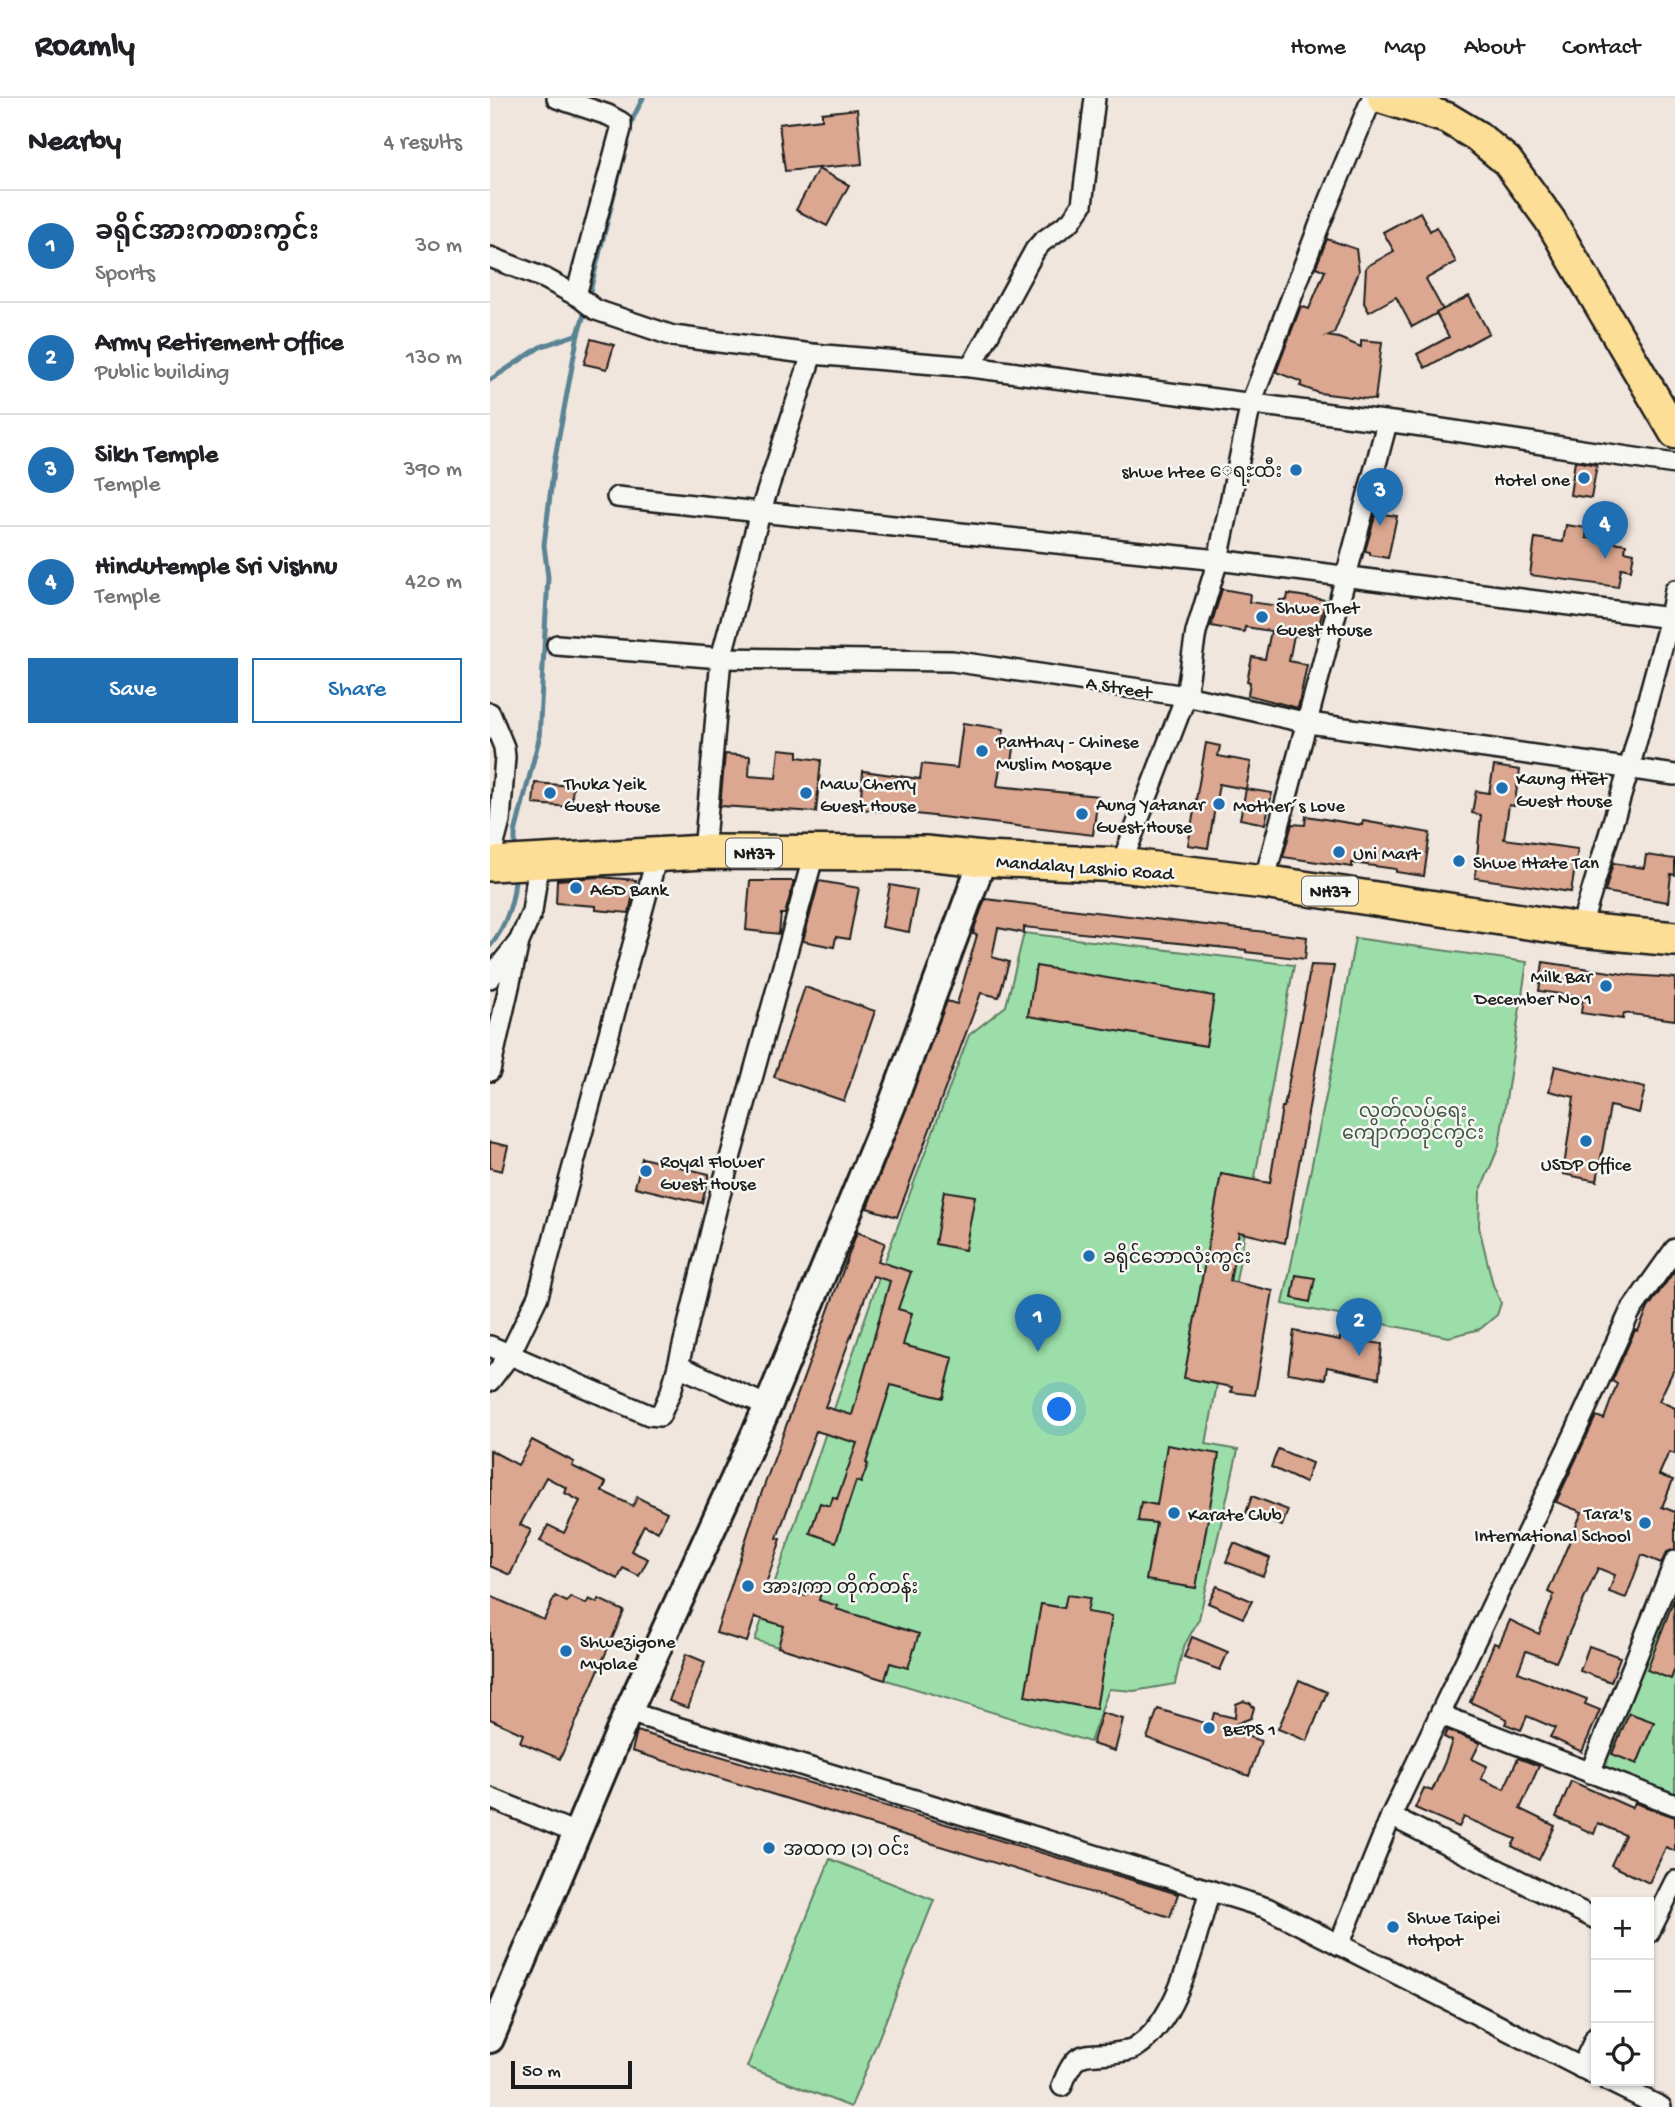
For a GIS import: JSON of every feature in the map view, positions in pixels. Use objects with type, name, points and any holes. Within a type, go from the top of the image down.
[{"type":"highway","name":"Mandalay Lashio Road","points":[[510,862],[704,852],[925,853],[983,859],[1121,865],[1264,882],[1580,930],[1675,939]]},
{"type":"main road","points":[[1383,98],[1447,118],[1477,136],[1507,161],[1550,220],[1675,433]]},
{"type":"street","points":[[557,98],[621,122],[577,296]]},
{"type":"street","points":[[971,367],[1035,250],[1071,221],[1082,205],[1095,98]]},
{"type":"street","points":[[1121,865],[1186,696],[1196,632],[1218,560],[1251,403],[1372,98]]},
{"type":"street","points":[[490,257],[546,279],[596,310],[673,336],[812,354],[971,367],[1251,403],[1675,464]]},
{"type":"street","points":[[704,852],[721,658],[760,513],[812,354]]},
{"type":"street","points":[[1264,882],[1309,723],[1387,423]]},
{"type":"street","points":[[617,497],[1218,560],[1670,618]]},
{"type":"street","points":[[1580,930],[1629,769],[1670,618],[1675,590]]},
{"type":"street","name":"A Street","points":[[557,645],[721,658],[953,661],[1186,696],[1309,723],[1675,775]]},
{"type":"street","points":[[490,713],[504,747],[505,757],[500,821],[510,862],[532,912],[519,942],[490,1071]]},
{"type":"street","points":[[490,1346],[649,1415],[660,1416],[678,1366],[718,1202],[814,854]]},
{"type":"street","points":[[490,1381],[509,1356],[538,1296],[657,856]]},
{"type":"street","points":[[490,2039],[628,1712],[768,1406],[892,1105],[983,859]]},
{"type":"street","points":[[490,978],[519,942]]},
{"type":"street","points":[[1339,1945],[1391,1816],[1574,1435],[1630,1312],[1674,1251]]},
{"type":"street","points":[[678,1366],[768,1406]]},
{"type":"street","points":[[1590,1773],[1675,1561]]},
{"type":"street","points":[[628,1712],[1268,1908],[1588,2071]]},
{"type":"street","points":[[1441,1715],[1675,1805]]},
{"type":"street","points":[[490,1798],[576,1833]]},
{"type":"street","points":[[1391,1816],[1591,1916]]},
{"type":"street","points":[[1654,1923],[1675,1881]]},
{"type":"street","points":[[1062,2086],[1068,2068],[1075,2060],[1086,2054],[1105,2055],[1133,2050],[1150,2035],[1171,2006],[1188,1966],[1210,1890]]},
{"type":"street","points":[[1615,2086],[1634,2100],[1661,2107]]},
{"type":"green space","points":[[1024,933],[1294,965],[1206,1444],[1238,1450],[1199,1619],[1183,1648],[1175,1684],[1134,1691],[1109,1689],[1090,1742],[755,1640],[884,1263],[969,1035],[1006,1006]]},
{"type":"green space","name":"လွတ်လပ်ရေး ကျောက်တိုင်ကွင်း","points":[[1355,938],[1527,962],[1499,1146],[1480,1192],[1479,1227],[1493,1285],[1501,1303],[1497,1315],[1480,1329],[1449,1337],[1283,1304],[1331,1072]]},
{"type":"green space","points":[[1675,1575],[1675,1798],[1596,1768]]},
{"type":"green space","points":[[830,1859],[934,1900],[851,2107],[747,2067]]},
{"type":"building","points":[[857,109],[862,164],[785,171],[779,124],[822,119],[822,113]]},
{"type":"building","points":[[818,169],[849,185],[827,226],[796,210]]},
{"type":"building","points":[[1420,212],[1430,231],[1436,227],[1456,262],[1426,279],[1443,310],[1412,327],[1396,297],[1369,312],[1364,303],[1366,267],[1394,251],[1383,232]]},
{"type":"building","points":[[1327,239],[1356,249],[1359,271],[1334,333],[1327,336],[1361,347],[1361,340],[1382,342],[1375,400],[1319,393],[1300,386],[1302,382],[1276,372],[1301,306],[1309,309],[1325,271],[1316,267]]},
{"type":"building","points":[[1469,296],[1489,333],[1425,368],[1417,354],[1449,337],[1436,313]]},
{"type":"building","points":[[591,339],[614,345],[607,369],[584,364]]},
{"type":"building","points":[[1575,461],[1597,465],[1591,498],[1570,495]]},
{"type":"building","points":[[1376,513],[1397,516],[1388,558],[1370,555],[1370,552],[1365,551]]},
{"type":"building","points":[[1566,525],[1587,528],[1586,538],[1626,544],[1625,551],[1634,553],[1631,570],[1621,568],[1618,587],[1530,575],[1535,538],[1563,542]]},
{"type":"building","points":[[1222,589],[1250,594],[1249,602],[1279,606],[1280,600],[1287,600],[1288,594],[1326,600],[1316,635],[1299,632],[1298,636],[1294,635],[1289,661],[1307,665],[1298,708],[1248,695],[1250,682],[1247,681],[1252,657],[1265,659],[1271,631],[1245,627],[1244,632],[1211,626]]},
{"type":"building","points":[[963,723],[1004,729],[1001,746],[1014,748],[1012,763],[1001,762],[997,786],[1098,796],[1093,835],[860,809],[863,771],[920,779],[922,764],[957,768]]},
{"type":"building","name":"Mother´s Love","points":[[1206,743],[1220,746],[1218,756],[1251,762],[1246,789],[1219,784],[1208,848],[1188,845]]},
{"type":"building","points":[[779,749],[798,751],[798,757],[821,760],[816,812],[720,806],[725,754],[750,756],[749,776],[776,778]]},
{"type":"building","points":[[1494,766],[1520,770],[1514,806],[1509,805],[1504,839],[1578,849],[1571,892],[1475,878],[1481,815],[1472,813],[1476,791],[1489,793]]},
{"type":"building","points":[[535,783],[573,786],[571,807],[533,804]]},
{"type":"building","points":[[1246,789],[1272,793],[1265,824],[1240,819]]},
{"type":"building","points":[[1306,816],[1362,825],[1363,821],[1430,833],[1424,876],[1352,863],[1352,867],[1283,857],[1292,824],[1305,825]]},
{"type":"building","points":[[1646,855],[1675,859],[1675,875],[1671,874],[1668,902],[1605,892],[1613,863],[1644,868]]},
{"type":"building","points":[[599,877],[636,880],[629,913],[596,910],[596,906],[556,903],[557,880]]},
{"type":"building","points":[[750,881],[794,881],[785,914],[781,914],[779,934],[746,930]]},
{"type":"building","points":[[819,881],[859,888],[849,939],[836,937],[834,947],[803,941]]},
{"type":"building","points":[[890,885],[917,890],[909,932],[882,927]]},
{"type":"building","points":[[985,899],[1307,937],[1305,959],[1246,950],[1024,927],[1024,933],[998,928],[992,957],[1009,962],[999,997],[981,993],[897,1217],[867,1208],[947,1001],[957,1004],[977,935],[973,934],[975,926]]},
{"type":"building","points":[[1543,962],[1630,975],[1675,978],[1675,1020],[1624,1013],[1623,1019],[1581,1013],[1583,997],[1539,991]]},
{"type":"building","points":[[1311,965],[1334,966],[1285,1243],[1239,1232],[1230,1281],[1273,1291],[1255,1395],[1231,1392],[1232,1387],[1184,1378],[1221,1174],[1270,1183],[1282,1107]]},
{"type":"building","points":[[1036,966],[1214,996],[1206,1046],[1028,1016]]},
{"type":"building","points":[[805,987],[875,1011],[844,1101],[774,1077]]},
{"type":"building","points":[[1555,1066],[1645,1088],[1639,1113],[1610,1106],[1597,1181],[1563,1174],[1574,1097],[1549,1091]]},
{"type":"building","points":[[490,1142],[508,1146],[502,1171],[490,1168]]},
{"type":"building","points":[[642,1158],[709,1174],[702,1203],[635,1187]]},
{"type":"building","points":[[944,1191],[975,1196],[965,1250],[935,1244]]},
{"type":"building","points":[[857,1232],[885,1243],[878,1261],[911,1272],[898,1309],[912,1313],[903,1345],[953,1358],[943,1398],[891,1385],[866,1463],[868,1464],[861,1483],[856,1481],[836,1542],[810,1533],[820,1503],[830,1506],[833,1497],[837,1499],[857,1443],[816,1431],[777,1538],[781,1539],[766,1584],[806,1596],[809,1584],[822,1588],[819,1600],[838,1606],[836,1609],[919,1634],[908,1668],[890,1663],[885,1680],[778,1647],[784,1626],[755,1617],[747,1642],[716,1633],[756,1508]],"holes":[[[873,1276],[890,1281],[852,1415],[825,1407]]]},
{"type":"building","points":[[1675,1270],[1675,1367],[1659,1401],[1675,1408],[1675,1454],[1669,1452],[1659,1475],[1673,1480],[1662,1507],[1675,1512],[1675,1549],[1667,1552],[1661,1563],[1642,1555],[1626,1598],[1609,1592],[1615,1575],[1598,1568],[1556,1662],[1526,1651],[1518,1672],[1587,1699],[1585,1704],[1600,1710],[1582,1752],[1550,1737],[1555,1728],[1527,1716],[1521,1730],[1505,1724],[1507,1719],[1470,1702],[1494,1643],[1499,1645],[1510,1620],[1539,1634],[1554,1595],[1548,1592],[1582,1512],[1556,1502],[1596,1416],[1604,1419],[1617,1384],[1612,1381],[1635,1330],[1638,1331],[1648,1308]]},
{"type":"building","points":[[1296,1275],[1315,1278],[1310,1302],[1292,1298]]},
{"type":"building","points":[[1294,1331],[1340,1340],[1340,1337],[1382,1344],[1379,1378],[1327,1367],[1325,1379],[1288,1373]]},
{"type":"building","points":[[532,1440],[574,1462],[572,1466],[606,1483],[602,1491],[633,1506],[637,1497],[667,1512],[658,1532],[644,1525],[631,1551],[648,1559],[639,1576],[623,1568],[618,1579],[540,1541],[548,1525],[564,1533],[580,1501],[565,1493],[567,1488],[546,1477],[520,1525],[531,1530],[510,1575],[490,1566],[490,1450],[518,1465]]},
{"type":"building","name":"Karate Club","points":[[1167,1445],[1219,1454],[1196,1588],[1146,1580],[1156,1523],[1138,1521],[1141,1502],[1157,1505]]},
{"type":"building","points":[[1278,1449],[1312,1463],[1305,1483],[1271,1467]]},
{"type":"building","points":[[1252,1496],[1288,1510],[1282,1526],[1246,1513]]},
{"type":"building","points":[[1234,1543],[1270,1558],[1263,1576],[1226,1562]]},
{"type":"building","points":[[1217,1586],[1252,1601],[1243,1618],[1208,1603]]},
{"type":"building","points":[[1067,1595],[1090,1598],[1087,1612],[1112,1616],[1096,1709],[1025,1696],[1041,1604],[1064,1608]]},
{"type":"building","points":[[490,1596],[544,1620],[555,1596],[567,1602],[570,1597],[586,1604],[589,1599],[597,1603],[599,1599],[624,1611],[560,1759],[520,1742],[523,1734],[490,1719]]},
{"type":"building","points":[[1674,1599],[1675,1668],[1671,1679],[1647,1670]]},
{"type":"building","points":[[1192,1637],[1228,1652],[1220,1670],[1184,1657]]},
{"type":"building","points":[[1589,1646],[1620,1657],[1611,1682],[1580,1671]]},
{"type":"building","points":[[686,1654],[705,1662],[688,1708],[669,1701]]},
{"type":"building","points":[[1299,1680],[1327,1692],[1307,1741],[1278,1729]]},
{"type":"building","points":[[1243,1701],[1254,1708],[1251,1718],[1224,1729],[1261,1741],[1249,1776],[1147,1738],[1158,1709],[1211,1725],[1214,1713],[1235,1718],[1236,1704]]},
{"type":"building","points":[[1102,1713],[1123,1719],[1115,1751],[1092,1744]]},
{"type":"building","points":[[1629,1713],[1654,1722],[1637,1764],[1612,1754]]},
{"type":"building","points":[[1447,1730],[1480,1743],[1472,1759],[1487,1766],[1481,1779],[1504,1789],[1518,1758],[1539,1766],[1520,1809],[1555,1826],[1539,1860],[1512,1846],[1516,1839],[1464,1817],[1459,1827],[1415,1808],[1424,1788],[1432,1791],[1444,1764],[1452,1741],[1444,1737]]},
{"type":"building","points":[[637,1731],[1178,1894],[1170,1917],[632,1751]]},
{"type":"building","points":[[1571,1781],[1632,1808],[1635,1803],[1675,1817],[1675,1851],[1666,1847],[1649,1883],[1611,1865],[1625,1835],[1598,1823],[1594,1834],[1556,1817]]},
{"type":"waterway","points":[[629,132],[643,98]]},
{"type":"waterway","points":[[588,299],[627,142]]},
{"type":"waterway","points":[[515,851],[515,833],[539,739],[548,577],[544,545],[554,463],[578,334],[586,308]]},
{"type":"waterway","points":[[490,380],[540,347],[578,334]]},
{"type":"waterway","points":[[490,946],[509,912],[515,875]]},
{"type":"place","name":"shwe htee ေရႊထီး","points":[[1296,470]]},
{"type":"place","name":"Hotel one","points":[[1584,478]]},
{"type":"place","name":"Sikh Temple","points":[[1380,526]]},
{"type":"place","name":"Hindutemple Sri Vishnu","points":[[1605,559]]},
{"type":"place","name":"Shwe Thet Guest House","points":[[1262,617]]},
{"type":"place","name":"Panthay - Chinese Muslim Mosque","points":[[982,751]]},
{"type":"place","name":"Kaung Htet Guest House","points":[[1502,788]]},
{"type":"place","name":"Thuka Yeik Guest House","points":[[550,793]]},
{"type":"place","name":"Maw Cherry Guest House","points":[[806,793]]},
{"type":"place","name":"Mother´s Love","points":[[1219,804]]},
{"type":"place","name":"Aung Yatanar Guest House","points":[[1082,814]]},
{"type":"place","name":"Uni Mart","points":[[1339,852]]},
{"type":"place","name":"Shwe Htate Tan","points":[[1459,861]]},
{"type":"place","name":"AGD Bank","points":[[576,888]]},
{"type":"place","name":"Milk Bar December No 1","points":[[1606,986]]},
{"type":"place","name":"USDP Office","points":[[1586,1141]]},
{"type":"place","name":"Royal Flower Guest House","points":[[646,1171]]},
{"type":"place","name":"ခရိုင်ဘောလုံးကွင်း","points":[[1089,1256]]},
{"type":"place","name":"ခရိုင်အားကစားကွင်း","points":[[1038,1352]]},
{"type":"place","name":"Army Retirement Office","points":[[1359,1356]]},
{"type":"place","name":"Karate Club","points":[[1174,1513]]},
{"type":"place","name":"Tara's International School","points":[[1645,1523]]},
{"type":"place","name":"အား/ကာ တိုက်တန်း","points":[[748,1586]]},
{"type":"place","name":"Shwezigone Myolae","points":[[566,1651]]},
{"type":"place","name":"BEPS 1","points":[[1209,1728]]},
{"type":"place","name":"အထက (၁) ဝင်း","points":[[769,1848]]},
{"type":"place","name":"Shwe Taipei Hotpot","points":[[1393,1927]]}]
